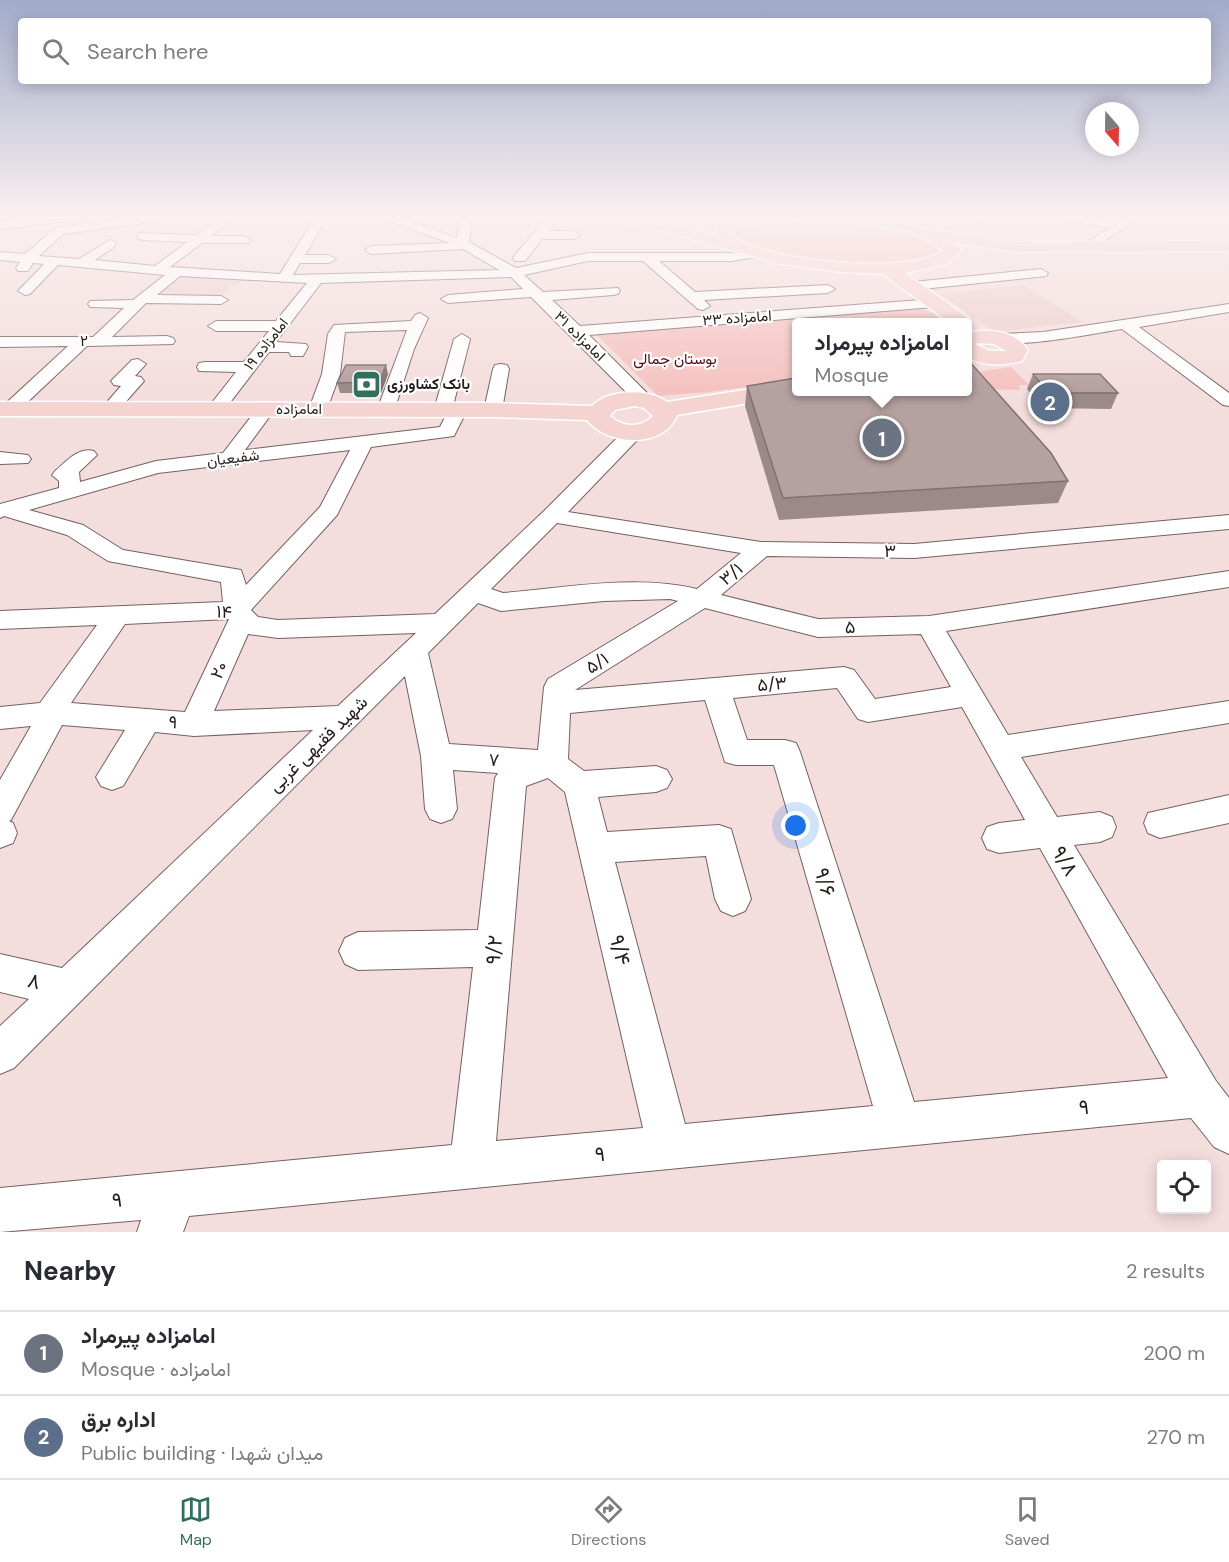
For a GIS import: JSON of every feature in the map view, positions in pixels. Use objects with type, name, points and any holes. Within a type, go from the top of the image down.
[{"type":"main road","points":[[895,273],[956,318]]},
{"type":"main road","points":[[972,359],[986,343]]},
{"type":"main road","points":[[653,405],[665,416],[659,425],[634,432],[607,427],[601,423],[598,413],[607,404],[615,401],[653,405],[792,389]]},
{"type":"main road","name":"امامزاده","points":[[7,413],[110,409],[493,410],[598,413]]},
{"type":"street","points":[[25,291],[43,273]]},
{"type":"street","points":[[7,413],[175,273]]},
{"type":"street","points":[[204,273],[284,278],[313,284]]},
{"type":"street","points":[[284,278],[287,273]]},
{"type":"street","points":[[381,292],[393,273]]},
{"type":"street","points":[[263,290],[392,278],[502,273]]},
{"type":"street","name":"امامزاده ۳۱","points":[[515,273],[653,405]]},
{"type":"street","points":[[665,273],[719,320]]},
{"type":"street","points":[[716,273],[739,294]]},
{"type":"street","points":[[814,273],[848,309]]},
{"type":"street","points":[[913,286],[1036,273]]},
{"type":"street","name":"امامزاده ۱۹","points":[[216,409],[313,284]]},
{"type":"street","points":[[692,296],[828,289]]},
{"type":"street","points":[[448,299],[613,291]]},
{"type":"street","points":[[95,304],[221,300]]},
{"type":"street","name":"امامزاده ۳۳","points":[[576,331],[934,303]]},
{"type":"street","points":[[986,343],[1042,337],[1228,308]]},
{"type":"street","points":[[318,410],[331,374],[336,334],[340,328],[418,322],[386,410]]},
{"type":"street","points":[[1125,324],[1229,401]]},
{"type":"street","points":[[216,326],[280,326]]},
{"type":"street","points":[[451,410],[462,339]]},
{"type":"street","name":"۲","points":[[0,342],[167,341]]},
{"type":"street","points":[[264,347],[300,347],[297,353]]},
{"type":"street","points":[[110,409],[135,381],[120,381],[138,364]]},
{"type":"street","points":[[205,367],[248,367]]},
{"type":"street","points":[[493,410],[501,369]]},
{"type":"street","points":[[229,458],[266,409]]},
{"type":"street","name":"شفیعیان","points":[[2,508],[156,467],[447,432],[451,410]]},
{"type":"street","name":"شهید فقیهی غربی","points":[[0,1054],[552,516],[634,432]]},
{"type":"street","points":[[240,613],[329,510],[364,442]]},
{"type":"street","points":[[69,492],[70,474],[62,475],[87,454]]},
{"type":"street","points":[[0,458],[21,459]]},
{"type":"street","points":[[2,508],[75,530],[116,556],[232,576],[240,613]]},
{"type":"street","name":"۳","points":[[552,516],[761,549],[914,551],[1229,522]]},
{"type":"street","name":"۳/۱","points":[[701,598],[761,549]]},
{"type":"street","name":"۵","points":[[474,592],[501,602],[604,593],[670,591],[818,628],[929,625],[1229,579]]},
{"type":"street","name":"۵/۱","points":[[566,774],[556,703],[558,687],[701,598]]},
{"type":"street","name":"۱۴","points":[[0,620],[240,613],[250,625],[278,629],[442,623]]},
{"type":"street","name":"۲۰","points":[[194,724],[240,613]]},
{"type":"street","points":[[0,810],[51,714],[118,615]]},
{"type":"street","name":"۹/۸","points":[[929,625],[1201,1096],[1229,1131]]},
{"type":"street","points":[[414,651],[436,756],[441,809]]},
{"type":"street","name":"۵/۳","points":[[556,703],[844,677],[868,711],[970,695]]},
{"type":"street","name":"۹/۶","points":[[716,689],[736,753],[785,752],[900,1125]]},
{"type":"street","points":[[1000,748],[1229,712]]},
{"type":"street","name":"۹","points":[[0,718],[51,714],[194,724],[346,717]]},
{"type":"street","points":[[112,777],[147,720]]},
{"type":"street","name":"۷","points":[[436,756],[566,774]]},
{"type":"street","points":[[566,774],[656,779]]},
{"type":"street","name":"۹/۴","points":[[566,774],[594,848],[669,1147]]},
{"type":"street","name":"۹/۲","points":[[472,1166],[511,778],[566,774]]},
{"type":"street","points":[[1160,823],[1229,809]]},
{"type":"street","points":[[999,838],[1100,826]]},
{"type":"street","points":[[594,848],[719,840],[733,899]]},
{"type":"street","points":[[358,951],[494,948]]},
{"type":"street","name":"۸","points":[[0,973],[67,988]]},
{"type":"street","name":"۹","points":[[0,1211],[166,1213],[472,1166],[1201,1096]]},
{"type":"shaded area","points":[[181,274],[243,280],[238,285],[232,285],[223,297],[154,296]]},
{"type":"shaded area","points":[[1023,285],[1083,322],[994,332],[941,294]]},
{"type":"green space","name":"بوستان جمالی","points":[[917,307],[936,314],[939,318],[792,318],[792,381],[710,392],[658,396],[597,335],[596,330]]},
{"type":"green space","points":[[1011,367],[1029,385],[1019,385],[1020,390],[983,389],[972,373]]},
{"type":"building","points":[[972,364],[1051,453],[1068,481],[783,498],[747,386],[792,379],[792,396],[972,396]]},
{"type":"building","points":[[346,365],[386,365],[379,382],[337,383]]},
{"type":"building","points":[[1033,374],[1100,374],[1118,393],[1049,393]]},
{"type":"place","name":"بانک کشاورزی","points":[[366,384]]},
{"type":"place","name":"اداره برق","points":[[1050,402]]},
{"type":"place","name":"امامزاده پیرمراد","points":[[882,438]]}]
